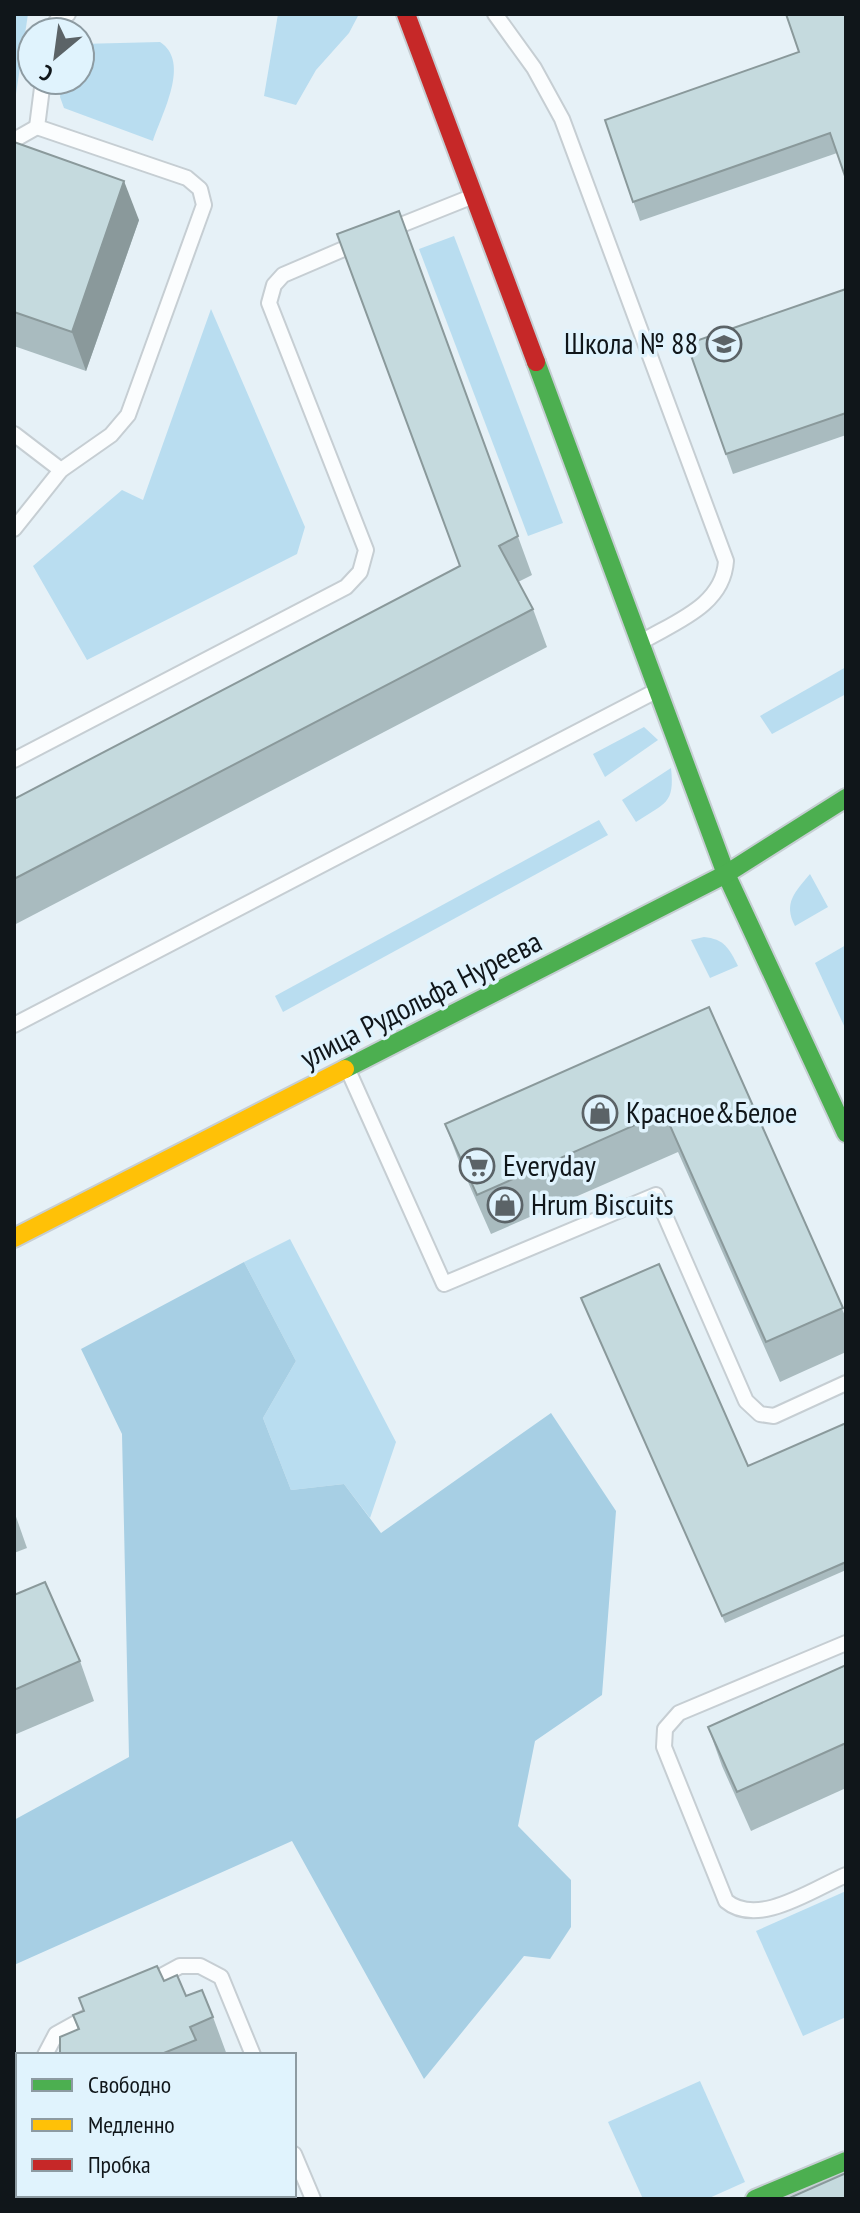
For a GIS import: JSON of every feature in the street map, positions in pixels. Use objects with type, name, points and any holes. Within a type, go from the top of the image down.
[{"type":"street","points":[[406,14],[726,874],[846,1133]]},
{"type":"street","name":"улица Рудольфа Нуреева","points":[[14,1238],[726,874],[846,798]]},
{"type":"street","points":[[755,2199],[846,2161]]},
{"type":"lane","points":[[495,14],[534,68],[562,119],[726,561],[724,581],[713,598],[640,643]]},
{"type":"lane","points":[[37,127],[41,96]]},
{"type":"lane","points":[[14,140],[37,127],[187,178],[200,189],[204,205],[128,415],[111,435],[61,470],[14,529]]},
{"type":"lane","points":[[14,760],[346,587],[355,579],[366,550],[270,314],[270,292],[291,270],[474,196]]},
{"type":"lane","points":[[14,434],[61,470]]},
{"type":"lane","points":[[14,1025],[658,690]]},
{"type":"lane","points":[[347,1070],[444,1284],[656,1195],[746,1401],[760,1414],[774,1416],[846,1383]]},
{"type":"lane","points":[[846,1643],[679,1713],[665,1729],[664,1747],[726,1901],[739,1912],[759,1912],[846,1875]]},
{"type":"lane","points":[[46,2053],[56,2034],[180,1966],[200,1966],[221,1977],[252,2053]]},
{"type":"lane","points":[[296,2159],[313,2199]]},
{"type":"shaded area","points":[[14,14],[28,14],[16,16],[14,107]]},
{"type":"shaded area","points":[[278,14],[359,14],[349,33],[316,70],[296,105],[264,96]]},
{"type":"shaded area","points":[[160,42],[169,51],[173,62],[172,88],[153,141],[64,108],[60,96],[96,96],[96,44]]},
{"type":"shaded area","points":[[454,236],[563,523],[528,536],[419,249]]},
{"type":"shaded area","points":[[211,309],[305,527],[297,554],[87,660],[33,566],[122,490],[143,500]]},
{"type":"shaded area","points":[[846,667],[846,694],[772,734],[760,716]]},
{"type":"shaded area","points":[[644,727],[658,740],[605,777],[593,754]]},
{"type":"shaded area","points":[[671,768],[671,789],[666,801],[636,822],[622,800]]},
{"type":"shaded area","points":[[599,820],[608,835],[283,1012],[275,996]]},
{"type":"shaded area","points":[[810,874],[828,907],[795,926],[790,911],[792,898]]},
{"type":"shaded area","points":[[704,937],[725,946],[738,966],[710,978],[691,940]]},
{"type":"shaded area","points":[[846,945],[846,1030],[815,963]]},
{"type":"shaded area","points":[[290,1239],[396,1442],[370,1518],[344,1484],[291,1490],[263,1418],[296,1361],[244,1262]]},
{"type":"shaded area","points":[[244,1262],[296,1361],[263,1418],[291,1490],[344,1484],[381,1533],[551,1413],[616,1511],[602,1695],[535,1741],[518,1826],[571,1880],[571,1927],[550,1959],[524,1956],[424,2079],[292,1841],[14,1965],[14,1820],[129,1757],[122,1434],[81,1349]]},
{"type":"shaded area","points":[[846,1891],[846,2017],[803,2036],[756,1931]]},
{"type":"shaded area","points":[[700,2081],[745,2182],[707,2199],[643,2199],[608,2122]]},
{"type":"building","points":[[786,14],[846,14],[846,179],[830,133],[633,202],[605,120],[799,52]]},
{"type":"building","points":[[14,142],[124,181],[72,332],[14,312]]},
{"type":"building","points":[[399,211],[518,536],[499,546],[533,609],[14,879],[14,799],[460,566],[337,234]]},
{"type":"building","points":[[846,289],[846,413],[726,454],[687,344]]},
{"type":"building","points":[[709,1007],[843,1308],[766,1342],[664,1112],[477,1195],[445,1124]]},
{"type":"building","points":[[659,1264],[748,1466],[846,1423],[846,1562],[722,1616],[581,1298]]},
{"type":"building","points":[[45,1582],[80,1661],[14,1690],[14,1595]]},
{"type":"building","points":[[846,1665],[846,1743],[737,1792],[708,1727]]},
{"type":"building","points":[[157,1966],[164,1981],[177,1975],[186,1996],[202,1990],[213,2017],[190,2027],[196,2040],[164,2053],[60,2053],[60,2037],[79,2029],[73,2015],[84,2011],[79,1998]]},
{"type":"building","points":[[14,2131],[16,2131],[16,2189]]},
{"type":"building","points":[[846,2173],[846,2199],[787,2199]]},
{"type":"building","points":[[31,2197],[106,2197],[106,2199]]},
{"type":"traffic: fast","points":[[536,362],[726,874],[846,1133]]},
{"type":"traffic: fast","points":[[345,1069],[726,874],[846,798]]},
{"type":"traffic: fast","points":[[755,2199],[846,2161]]},
{"type":"traffic: slow","points":[[14,1238],[345,1069]]},
{"type":"traffic: jam","points":[[406,14],[536,362]]},
{"type":"place","name":"Школа № 88","points":[[724,344]]},
{"type":"place","name":"Красное&Белое","points":[[600,1113]]},
{"type":"place","name":"Everyday","points":[[477,1166]]},
{"type":"place","name":"Hrum Biscuits","points":[[505,1205]]}]
